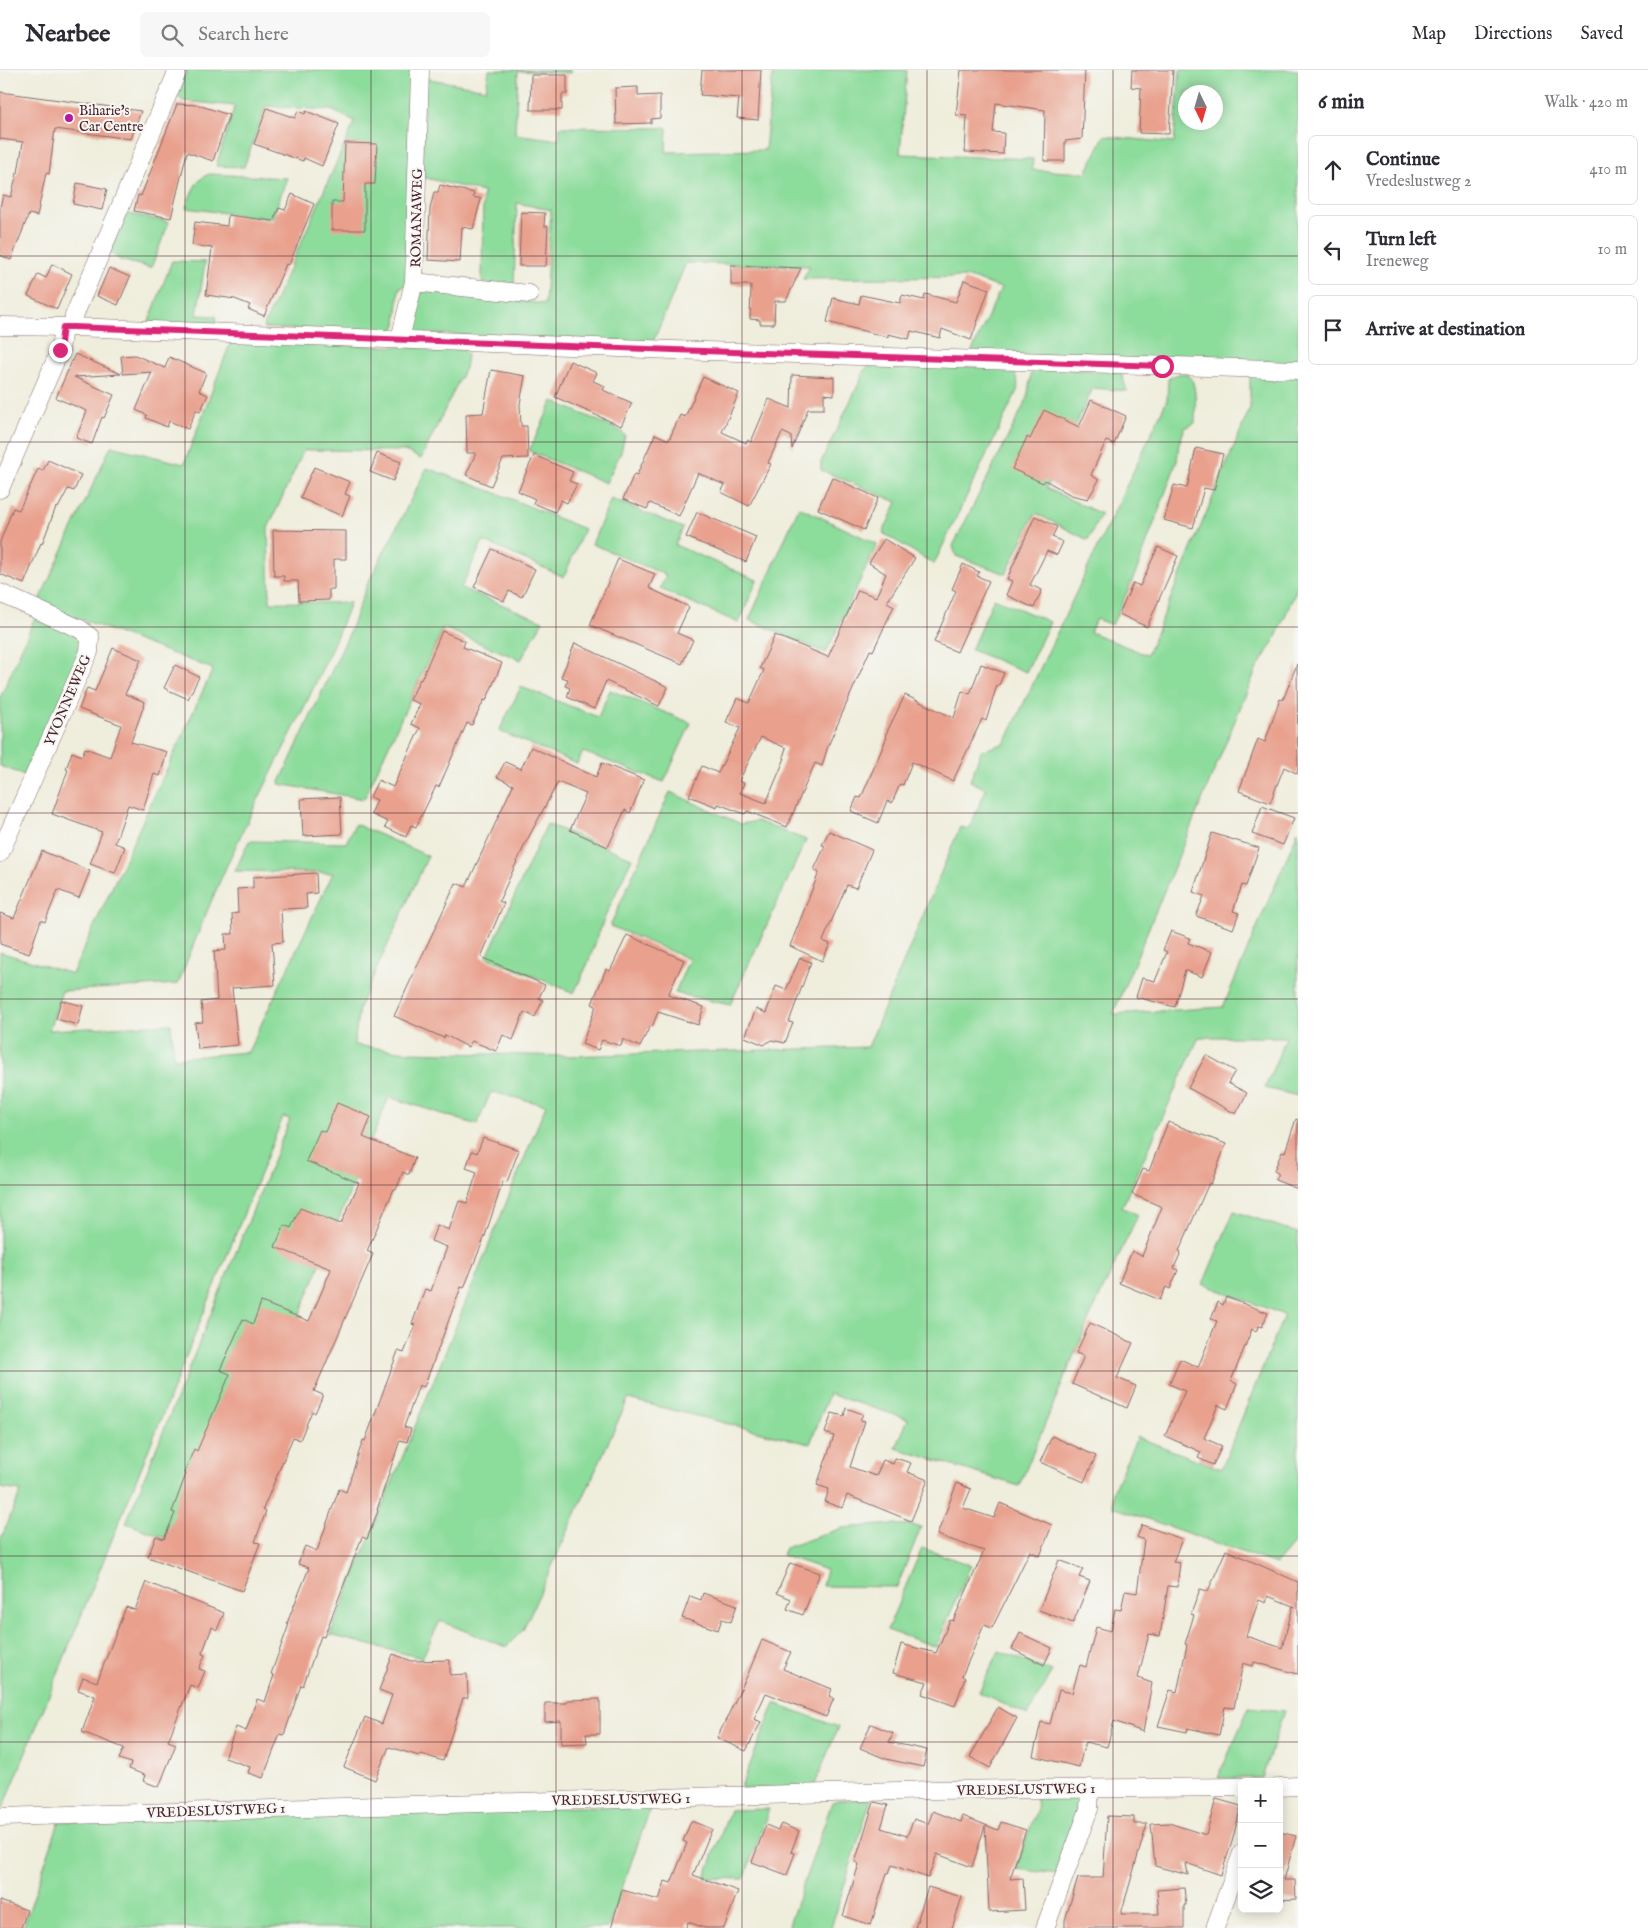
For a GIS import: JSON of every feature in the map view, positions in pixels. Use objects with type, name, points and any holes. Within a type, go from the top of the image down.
[{"type":"street","points":[[0,488],[178,70]]},
{"type":"street","name":"ROMANAWEG","points":[[420,70],[414,282],[529,294]]},
{"type":"street","points":[[400,339],[414,282]]},
{"type":"street","points":[[0,326],[1298,370]]},
{"type":"street","name":"YVONNEWEG","points":[[0,593],[80,629],[90,638],[89,652],[0,854]]},
{"type":"street","points":[[1283,1787],[1298,1786]]},
{"type":"street","name":"VREDESLUSTWEG 1","points":[[0,1817],[933,1790],[1238,1787]]},
{"type":"street","points":[[1045,1928],[1089,1809],[1090,1788]]},
{"type":"street","points":[[1215,1928],[1238,1865]]},
{"type":"green space","points":[[186,70],[416,70],[413,282],[399,288],[396,325],[391,333],[263,328],[355,121],[331,110],[266,106],[244,167],[216,166],[235,106],[183,101],[176,95]]},
{"type":"green space","points":[[489,70],[572,70],[571,73],[518,71],[515,134],[559,140],[560,127],[667,128],[666,152],[765,150],[773,70],[907,70],[900,154],[1033,159],[1032,170],[1086,173],[1104,136],[1174,143],[1178,94],[1178,130],[1223,130],[1223,85],[1179,85],[1180,70],[1298,70],[1298,363],[970,355],[1001,288],[969,277],[803,279],[810,266],[686,263],[653,342],[406,333],[418,291],[545,304],[551,210],[517,203],[514,286],[482,283],[483,192],[422,177],[424,78],[486,89]]},
{"type":"green space","points":[[209,174],[287,178],[272,219],[186,208],[196,184]]},
{"type":"green space","points":[[125,213],[169,222],[151,268],[120,260],[109,252]]},
{"type":"green space","points":[[172,261],[205,262],[197,315],[216,316],[216,325],[148,324]]},
{"type":"green space","points":[[231,341],[462,349],[467,355],[465,368],[421,459],[405,451],[304,450],[268,528],[270,602],[350,603],[339,631],[230,857],[178,984],[62,991],[49,1030],[171,1024],[174,1058],[248,1052],[333,873],[235,871],[249,841],[346,843],[355,824],[428,856],[359,1008],[354,1045],[407,1052],[566,1056],[868,1047],[960,827],[969,829],[986,789],[970,781],[981,751],[1005,743],[1167,400],[1168,379],[1179,374],[1186,374],[1191,379],[1195,395],[1195,423],[1185,428],[1179,443],[1177,461],[1136,572],[1112,625],[1096,619],[1090,632],[1147,655],[1250,408],[1250,375],[1298,376],[1298,586],[1276,637],[1256,670],[1113,1014],[1223,1007],[1298,831],[1298,1096],[1265,1088],[1286,1037],[1199,1037],[1122,1207],[1138,1215],[1090,1317],[1019,1486],[896,1448],[908,1419],[829,1394],[810,1444],[628,1399],[523,1630],[506,1647],[440,1621],[422,1658],[330,1635],[546,1105],[491,1092],[477,1125],[389,1097],[202,1552],[126,1523],[290,1119],[283,1117],[3,1809],[0,1809],[0,1541],[21,1491],[0,1488],[0,952],[72,974],[213,669],[38,603],[111,446],[184,464]]},
{"type":"green space","points":[[873,365],[1008,367],[1017,378],[1017,391],[934,564],[883,533],[897,502],[821,470],[821,462],[864,371]]},
{"type":"green space","points":[[1036,368],[1121,372],[1127,391],[1093,388],[1046,488],[1101,514],[1088,540],[1035,513],[1006,574],[956,556],[953,546],[1027,399],[1031,374]]},
{"type":"green space","points":[[553,401],[619,430],[625,435],[621,452],[606,483],[529,451]]},
{"type":"green space","points":[[427,468],[504,496],[584,529],[564,577],[483,541],[461,588],[543,621],[521,660],[443,628],[364,799],[279,784],[348,636],[367,585]]},
{"type":"green space","points":[[611,499],[683,528],[675,545],[757,580],[739,623],[660,589],[666,575],[592,544]]},
{"type":"green space","points":[[799,507],[877,544],[826,653],[749,620]]},
{"type":"green space","points":[[994,598],[1050,622],[1026,672],[971,650]]},
{"type":"green space","points":[[36,615],[77,634],[85,644],[27,776],[0,766],[0,698]]},
{"type":"green space","points":[[521,687],[598,717],[610,690],[691,723],[664,782],[583,752],[577,764],[499,731]]},
{"type":"green space","points":[[670,792],[741,824],[757,821],[806,840],[730,1005],[675,993],[689,959],[610,926]]},
{"type":"green space","points":[[547,824],[632,858],[604,919],[588,963],[574,993],[487,957]]},
{"type":"green space","points":[[1234,1211],[1298,1233],[1298,1541],[1276,1564],[1113,1507],[1113,1491],[1137,1437],[1221,1469],[1284,1315],[1203,1284]]},
{"type":"green space","points":[[894,1524],[921,1527],[897,1587],[822,1586],[826,1570],[782,1555],[785,1548],[842,1528]]},
{"type":"green space","points":[[922,1548],[971,1565],[936,1647],[887,1630]]},
{"type":"green space","points":[[999,1651],[1052,1672],[1028,1715],[979,1692]]},
{"type":"green space","points":[[775,1703],[838,1727],[814,1787],[740,1789]]},
{"type":"green space","points":[[1249,1707],[1284,1711],[1262,1778],[1218,1778]]},
{"type":"green space","points":[[1035,1795],[1079,1795],[1082,1800],[1083,1808],[1058,1874],[1016,1869],[1037,1808]]},
{"type":"green space","points":[[871,1799],[831,1928],[788,1928],[832,1802],[838,1800]]},
{"type":"green space","points":[[648,1805],[649,1812],[608,1928],[23,1928],[59,1822]]},
{"type":"green space","points":[[769,1809],[744,1879],[705,1878],[730,1810]]},
{"type":"building","points":[[702,70],[761,70],[758,120],[737,118],[739,98],[700,95]]},
{"type":"building","points":[[961,70],[1085,70],[1082,139],[1065,141],[1065,161],[1044,161],[1045,110],[996,103],[993,132],[1004,133],[1003,154],[965,152],[967,116],[956,115]]},
{"type":"building","points":[[1132,70],[1173,70],[1169,134],[1139,133],[1141,88],[1131,87]]},
{"type":"building","points":[[531,75],[567,75],[567,94],[562,94],[562,110],[530,110]]},
{"type":"building","points":[[638,87],[638,96],[660,95],[660,118],[651,119],[651,123],[616,124],[615,88]]},
{"type":"building","points":[[0,92],[141,111],[131,139],[55,129],[49,174],[46,173],[37,216],[29,214],[11,260],[0,255],[0,207],[3,195],[11,197],[18,173],[23,142],[0,139]]},
{"type":"building","points":[[177,104],[198,105],[229,115],[213,161],[187,152],[171,218],[134,211],[138,195],[141,196]]},
{"type":"building","points":[[267,108],[295,118],[298,111],[305,114],[306,111],[339,124],[322,166],[304,158],[303,161],[254,144]]},
{"type":"building","points":[[345,143],[377,144],[375,184],[365,184],[365,230],[332,230],[332,202],[343,202]]},
{"type":"building","points":[[77,183],[107,189],[102,210],[73,204]]},
{"type":"building","points":[[440,185],[474,193],[473,197],[481,199],[473,229],[462,227],[460,262],[428,260],[430,209],[434,192],[438,192]]},
{"type":"building","points":[[292,194],[314,204],[289,265],[286,264],[264,316],[248,309],[250,305],[235,299],[206,295],[212,248],[192,245],[195,222],[227,226],[228,215],[273,221],[279,208],[285,210]]},
{"type":"building","points":[[521,212],[545,213],[544,226],[548,226],[546,266],[519,266]]},
{"type":"building","points":[[52,264],[72,274],[57,309],[28,296],[38,274],[46,278]]},
{"type":"building","points":[[731,265],[801,268],[786,301],[775,301],[774,324],[760,324],[760,320],[750,319],[751,285],[731,285]]},
{"type":"building","points":[[109,268],[130,277],[118,305],[97,296]]},
{"type":"building","points":[[964,280],[989,289],[971,340],[942,329],[940,338],[911,331],[909,339],[888,334],[888,337],[827,322],[833,298],[859,304],[861,295],[900,303],[902,295],[924,300],[925,294],[956,302]]},
{"type":"building","points":[[75,354],[121,374],[74,377],[114,395],[104,418],[102,417],[92,444],[76,438],[87,411],[56,398]]},
{"type":"building","points":[[135,355],[165,368],[169,357],[206,373],[199,391],[208,395],[200,412],[196,410],[188,429],[169,421],[167,427],[146,418],[147,415],[136,410],[152,372],[123,374],[121,356]]},
{"type":"building","points":[[570,361],[597,373],[593,381],[605,386],[603,390],[632,403],[621,426],[555,397]]},
{"type":"building","points":[[491,370],[525,376],[520,404],[521,426],[527,426],[528,458],[503,459],[491,486],[466,475],[476,453],[467,453],[466,414],[483,413]]},
{"type":"building","points":[[792,375],[834,377],[834,395],[824,394],[824,409],[808,409],[792,449],[791,436],[782,432],[768,463],[771,464],[749,506],[721,492],[725,485],[698,473],[679,516],[650,503],[647,509],[623,499],[634,474],[637,475],[655,434],[669,440],[680,415],[685,417],[703,377],[739,393],[722,432],[746,443],[748,440],[751,442],[769,399],[791,408]]},
{"type":"building","points":[[1091,400],[1126,416],[1114,444],[1106,441],[1091,475],[1099,480],[1088,499],[1071,495],[1045,480],[1043,483],[1012,469],[1027,437],[1030,439],[1044,410],[1079,427]]},
{"type":"building","points":[[1196,448],[1223,454],[1214,490],[1204,488],[1193,528],[1164,520],[1174,485],[1187,488]]},
{"type":"building","points":[[377,453],[401,462],[393,481],[370,472]]},
{"type":"building","points":[[534,455],[573,472],[569,481],[577,484],[567,503],[561,500],[555,512],[533,503],[535,499],[518,491]]},
{"type":"building","points":[[48,460],[81,475],[74,491],[68,489],[58,508],[56,507],[24,584],[0,574],[0,542],[13,508],[19,510],[38,469],[43,471]]},
{"type":"building","points":[[314,467],[350,482],[345,494],[350,496],[342,516],[300,498]]},
{"type":"building","points":[[832,477],[878,498],[864,530],[818,509]]},
{"type":"building","points":[[697,512],[756,537],[746,562],[686,537]]},
{"type":"building","points":[[1035,516],[1057,527],[1052,537],[1063,542],[1057,555],[1047,551],[1030,585],[1042,590],[1034,608],[1006,595],[1012,581],[1007,579]]},
{"type":"building","points":[[273,530],[346,531],[346,559],[334,559],[334,589],[329,589],[329,600],[299,601],[298,581],[284,581],[284,576],[274,576]]},
{"type":"building","points":[[884,539],[915,558],[887,602],[894,606],[873,651],[870,650],[828,746],[822,766],[815,763],[787,827],[747,811],[745,814],[718,804],[717,807],[689,796],[702,766],[718,773],[740,728],[726,722],[737,698],[749,703],[764,670],[760,668],[775,635],[828,657],[858,590],[876,597],[886,574],[869,563]],"holes":[[[761,737],[786,748],[783,757],[785,758],[766,803],[740,793],[744,783],[739,781]]]},
{"type":"building","points":[[1158,547],[1178,556],[1147,627],[1119,614],[1133,583],[1140,586]]},
{"type":"building","points":[[492,549],[535,569],[522,597],[509,591],[504,601],[474,587]]},
{"type":"building","points":[[618,559],[655,574],[649,588],[689,607],[677,633],[693,640],[682,664],[590,625]]},
{"type":"building","points":[[963,564],[979,572],[977,576],[989,581],[957,652],[934,642],[956,591],[952,589]]},
{"type":"building","points":[[442,631],[465,641],[463,647],[502,663],[486,701],[484,700],[472,725],[467,723],[439,787],[436,786],[416,827],[411,825],[406,837],[385,827],[388,822],[371,814],[377,800],[370,797],[378,780],[393,787],[420,728],[411,724],[420,704],[410,700],[421,680]]},
{"type":"building","points":[[575,643],[668,687],[659,706],[606,681],[594,709],[567,697],[570,688],[565,686],[568,679],[561,677]]},
{"type":"building","points":[[113,648],[141,660],[125,694],[145,702],[131,742],[167,752],[160,776],[154,774],[143,810],[128,805],[115,843],[125,847],[115,873],[90,864],[102,832],[52,814],[68,770],[66,769],[72,752],[82,756],[85,748],[110,757],[121,725],[79,709],[87,688],[95,691]]},
{"type":"building","points":[[981,664],[1004,673],[999,685],[997,685],[986,721],[982,719],[953,781],[912,762],[903,785],[900,784],[892,803],[887,801],[878,823],[851,811],[857,797],[861,798],[887,737],[885,736],[905,695],[954,718],[962,691],[970,694]]},
{"type":"building","points":[[1297,664],[1298,774],[1284,767],[1270,803],[1239,791],[1258,739],[1265,742],[1280,699],[1283,700]]},
{"type":"building","points":[[175,665],[199,677],[188,699],[164,688]]},
{"type":"building","points":[[531,747],[596,777],[602,763],[644,780],[630,813],[625,810],[608,847],[570,830],[586,794],[558,782],[526,842],[499,901],[504,903],[481,957],[545,985],[539,998],[543,1000],[535,1017],[524,1012],[513,1040],[503,1035],[496,1051],[472,1041],[468,1047],[445,1035],[444,1038],[394,1016],[456,883],[466,887],[513,785],[497,777],[505,762],[521,769]]},
{"type":"building","points":[[340,797],[342,834],[303,836],[301,799]]},
{"type":"building","points":[[1262,806],[1294,818],[1283,845],[1252,834]]},
{"type":"building","points":[[829,831],[872,850],[856,888],[847,885],[823,941],[830,944],[822,961],[790,946],[819,872],[814,870],[825,846],[822,845]]},
{"type":"building","points":[[1212,833],[1259,848],[1246,886],[1242,885],[1233,911],[1239,913],[1233,929],[1196,916],[1204,896],[1193,892]]},
{"type":"building","points":[[42,851],[90,871],[79,898],[58,890],[45,922],[41,920],[29,954],[0,944],[0,913],[14,918]]},
{"type":"building","points":[[316,873],[317,893],[306,894],[307,908],[281,909],[283,942],[272,943],[275,985],[232,988],[238,1045],[198,1049],[195,1023],[203,1022],[201,1002],[217,1000],[214,951],[226,950],[225,934],[233,934],[232,914],[238,913],[237,889],[253,888],[253,877]]},
{"type":"building","points":[[1171,931],[1190,938],[1188,943],[1212,952],[1202,977],[1185,970],[1175,1007],[1136,997],[1142,978],[1155,981],[1167,952],[1163,950]]},
{"type":"building","points":[[627,935],[684,960],[668,995],[704,1007],[698,1025],[658,1012],[652,1027],[650,1026],[640,1047],[623,1039],[621,1046],[602,1040],[598,1050],[582,1044],[596,1006],[592,1004],[606,969],[610,971]]},
{"type":"building","points":[[800,958],[811,962],[789,1022],[793,1023],[785,1043],[771,1040],[764,1045],[745,1037],[756,1009],[766,1013],[776,986],[786,990]]},
{"type":"building","points":[[61,1000],[83,1006],[78,1025],[56,1019]]},
{"type":"building","points":[[1206,1055],[1235,1071],[1228,1083],[1247,1093],[1236,1114],[1188,1088]]},
{"type":"building","points":[[337,1103],[371,1117],[363,1137],[415,1158],[409,1175],[403,1172],[396,1190],[394,1189],[367,1251],[373,1254],[314,1391],[323,1395],[315,1413],[312,1411],[300,1440],[293,1437],[263,1509],[266,1511],[255,1542],[260,1543],[242,1591],[148,1557],[156,1536],[164,1539],[175,1513],[172,1512],[186,1474],[184,1473],[194,1449],[197,1451],[230,1374],[220,1370],[243,1319],[253,1324],[261,1302],[309,1321],[325,1284],[331,1269],[275,1247],[284,1225],[291,1228],[300,1208],[341,1224],[359,1183],[306,1161],[320,1130],[325,1132]]},
{"type":"building","points":[[1296,1119],[1298,1120],[1298,1189],[1275,1180],[1278,1173],[1274,1171],[1282,1151],[1285,1152]]},
{"type":"building","points":[[1168,1122],[1226,1144],[1211,1184],[1209,1183],[1179,1251],[1181,1252],[1174,1268],[1178,1270],[1170,1289],[1166,1287],[1160,1300],[1119,1283],[1132,1251],[1142,1256],[1162,1207],[1132,1194],[1143,1169],[1149,1171]]},
{"type":"building","points":[[483,1138],[519,1150],[507,1182],[503,1181],[485,1236],[464,1288],[461,1287],[424,1387],[419,1385],[404,1427],[411,1429],[407,1442],[400,1440],[378,1511],[367,1539],[362,1537],[324,1637],[321,1636],[303,1686],[301,1685],[284,1735],[280,1734],[263,1778],[248,1773],[250,1767],[225,1758],[236,1727],[246,1731],[257,1699],[265,1702],[274,1675],[271,1674],[289,1624],[287,1623],[309,1568],[298,1564],[305,1546],[317,1551],[339,1489],[346,1492],[363,1440],[365,1441],[398,1351],[404,1353],[415,1325],[412,1324],[425,1289],[431,1291],[447,1247],[431,1241],[437,1225],[449,1230],[459,1201],[467,1203],[477,1172],[466,1168],[472,1151],[477,1153]]},
{"type":"building","points":[[1226,1297],[1268,1313],[1262,1327],[1259,1326],[1256,1331],[1252,1329],[1231,1381],[1237,1384],[1227,1409],[1218,1405],[1204,1438],[1222,1446],[1213,1465],[1198,1458],[1201,1452],[1165,1436],[1185,1391],[1169,1384],[1180,1359],[1198,1367],[1217,1321],[1211,1319],[1218,1302],[1223,1305]]},
{"type":"building","points":[[1090,1323],[1133,1343],[1117,1378],[1136,1386],[1127,1408],[1072,1384],[1084,1356],[1076,1353]]},
{"type":"building","points":[[846,1408],[863,1414],[860,1420],[865,1421],[850,1467],[876,1476],[883,1460],[893,1464],[895,1458],[911,1463],[907,1472],[928,1480],[911,1521],[847,1495],[842,1508],[825,1502],[829,1489],[817,1485],[834,1436],[825,1433],[832,1413],[844,1416]]},
{"type":"building","points":[[1052,1436],[1096,1456],[1084,1482],[1040,1462]]},
{"type":"building","points":[[957,1483],[971,1489],[963,1508],[994,1518],[1000,1503],[1052,1525],[1040,1556],[1030,1551],[992,1628],[984,1625],[962,1676],[965,1678],[955,1706],[922,1694],[927,1682],[893,1673],[901,1644],[936,1653],[950,1620],[953,1621],[984,1551],[937,1535]]},
{"type":"building","points":[[1142,1525],[1182,1539],[1173,1562],[1180,1563],[1177,1587],[1168,1586],[1160,1636],[1149,1634],[1138,1678],[1152,1683],[1143,1732],[1114,1721],[1107,1747],[1085,1742],[1079,1767],[1033,1756],[1041,1722],[1050,1724],[1059,1690],[1072,1693],[1080,1665],[1086,1667],[1096,1627],[1111,1631],[1115,1609],[1121,1610],[1125,1591],[1137,1593],[1144,1540],[1137,1537]]},
{"type":"building","points":[[1226,1550],[1298,1582],[1298,1674],[1254,1662],[1253,1666],[1243,1663],[1234,1708],[1225,1707],[1219,1735],[1188,1728],[1187,1732],[1158,1726],[1170,1690],[1177,1692],[1187,1645],[1185,1644],[1194,1615],[1191,1614],[1200,1589],[1208,1591]],"holes":[[[1268,1596],[1293,1606],[1282,1648],[1246,1636],[1259,1600],[1266,1603]]]},
{"type":"building","points":[[1059,1560],[1083,1569],[1079,1577],[1090,1581],[1073,1623],[1039,1610]]},
{"type":"building","points":[[790,1563],[820,1573],[803,1615],[787,1609],[791,1599],[777,1593]]},
{"type":"building","points":[[146,1582],[224,1613],[217,1630],[212,1627],[202,1654],[205,1655],[199,1669],[205,1671],[198,1688],[190,1685],[168,1741],[176,1744],[159,1787],[143,1781],[145,1775],[129,1769],[131,1763],[119,1759],[124,1748],[82,1732],[95,1696],[78,1690],[83,1677],[97,1682],[126,1607],[135,1610]]},
{"type":"building","points":[[703,1593],[737,1605],[731,1622],[722,1619],[718,1630],[682,1618],[690,1596],[701,1600]]},
{"type":"building","points":[[1020,1633],[1052,1648],[1044,1665],[1012,1649]]},
{"type":"building","points":[[762,1640],[791,1652],[783,1669],[832,1689],[829,1696],[834,1698],[826,1717],[766,1693],[754,1719],[761,1722],[746,1751],[717,1738]]},
{"type":"building","points":[[393,1654],[412,1661],[450,1660],[450,1675],[467,1674],[468,1698],[463,1698],[443,1761],[389,1747],[375,1780],[344,1767],[365,1717],[382,1724],[392,1695],[379,1690]]},
{"type":"building","points":[[600,1699],[600,1734],[586,1734],[587,1743],[561,1744],[561,1721],[545,1722],[545,1703],[567,1703],[567,1700]]},
{"type":"building","points":[[998,1707],[1017,1718],[990,1768],[970,1757]]},
{"type":"building","points":[[871,1724],[893,1733],[889,1742],[927,1750],[923,1767],[886,1759],[860,1748]]},
{"type":"building","points":[[1216,1799],[1238,1805],[1238,1818],[1221,1875],[1186,1863],[1188,1875],[1155,1866],[1151,1824],[1169,1823],[1206,1835]]},
{"type":"building","points":[[874,1802],[888,1805],[881,1828],[907,1836],[914,1819],[928,1824],[933,1811],[961,1822],[963,1816],[998,1830],[1001,1822],[1026,1830],[1010,1879],[1023,1878],[1025,1910],[989,1912],[985,1826],[972,1867],[937,1854],[928,1878],[892,1865],[889,1873],[887,1873],[871,1925],[843,1916],[859,1864],[855,1862]]},
{"type":"building","points":[[1107,1816],[1134,1817],[1134,1824],[1147,1824],[1121,1914],[1159,1914],[1157,1890],[1184,1888],[1186,1905],[1184,1905],[1184,1928],[1065,1928],[1065,1920],[1078,1878],[1103,1878]]},
{"type":"building","points":[[691,1821],[712,1829],[693,1875],[738,1891],[724,1928],[705,1928],[688,1922],[686,1928],[611,1928],[622,1890],[659,1900],[665,1881],[671,1883],[687,1843],[683,1841]]},
{"type":"building","points":[[781,1824],[799,1831],[791,1852],[795,1853],[787,1875],[752,1862],[766,1825],[778,1830]]},
{"type":"building","points":[[1283,1833],[1296,1836],[1284,1880],[1295,1880],[1296,1899],[1283,1900]]},
{"type":"building","points":[[928,1887],[962,1897],[952,1928],[915,1928]]},
{"type":"building","points":[[0,1901],[27,1910],[21,1928],[0,1928]]},
{"type":"place","name":"Biharie's Car Centre","points":[[69,118]]},
{"type":"route","points":[[60,350],[63,327],[73,327],[1162,366]]}]
